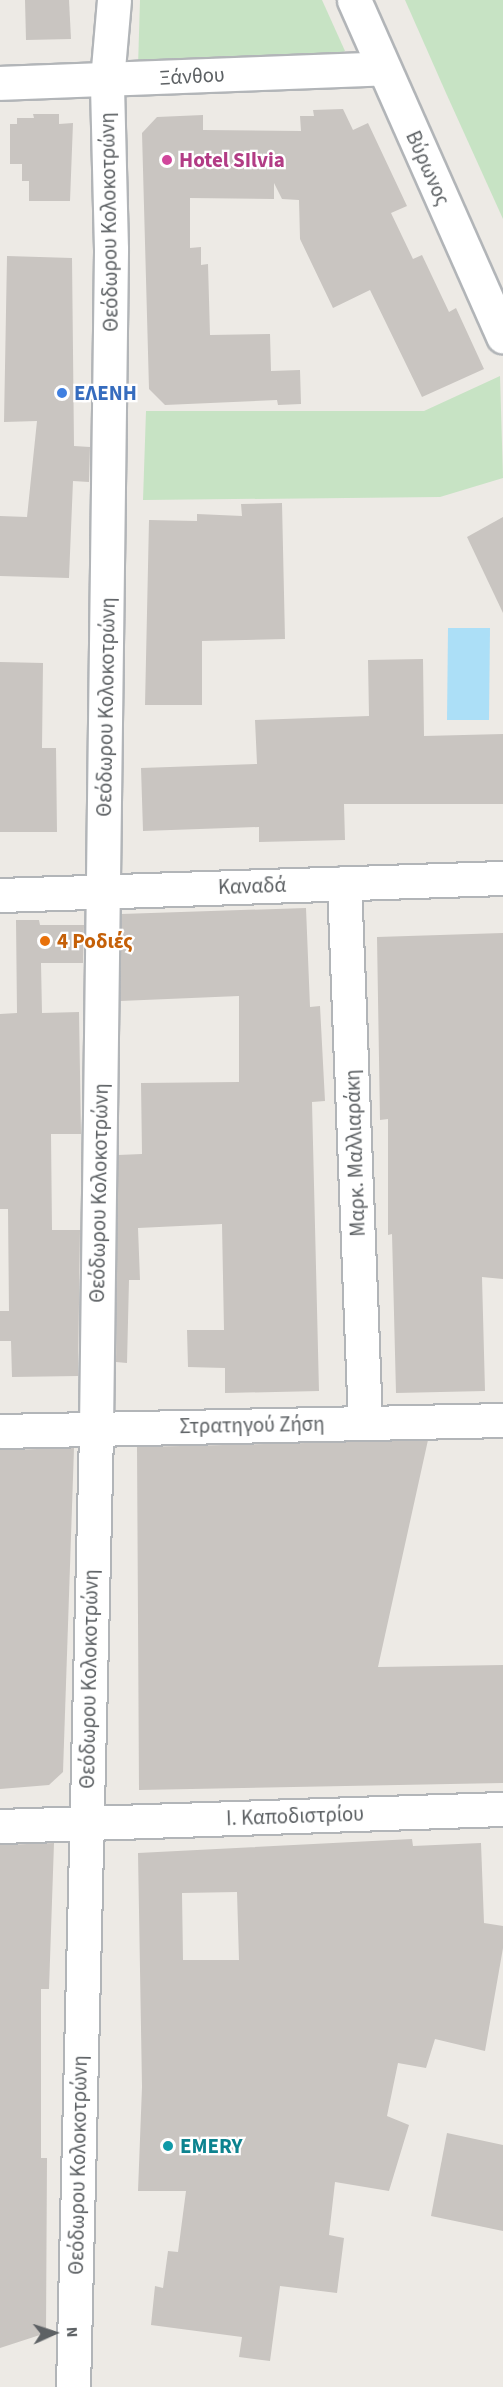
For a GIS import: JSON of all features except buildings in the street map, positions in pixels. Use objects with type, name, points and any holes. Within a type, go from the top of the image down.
[{"type":"street","name":"Θεόδωρου Κολοκοτρώνη","points":[[73,2387],[96,1429],[111,249],[107,80],[114,0]]},
{"type":"street","name":"Βύρωνος","points":[[354,0],[503,336]]},
{"type":"street","name":"Ξάνθου","points":[[0,83],[383,68]]},
{"type":"street","name":"Καναδά","points":[[0,895],[503,878]]},
{"type":"street","name":"Μαρκ. Μαλλιαράκη","points":[[344,883],[365,1423]]},
{"type":"street","name":"Στρατηγού Ζήση","points":[[0,1431],[503,1420]]},
{"type":"street","name":"Ι. Καποδιστρίου","points":[[0,1826],[503,1809]]},
{"type":"green space","points":[[140,0],[322,0],[345,51],[317,66],[138,67]]},
{"type":"green space","points":[[405,0],[503,0],[503,219],[446,93]]},
{"type":"green space","points":[[500,376],[503,478],[440,497],[143,500],[146,411],[424,411]]},
{"type":"water","points":[[448,628],[490,628],[489,720],[447,720]]},
{"type":"place","name":"Hotel SIlvia","points":[[167,160]]},
{"type":"place","name":"ΕΛΕΝΗ","points":[[62,393]]},
{"type":"place","name":"4 Ροδιές","points":[[45,941]]},
{"type":"place","name":"EMERY","points":[[168,2146]]}]
